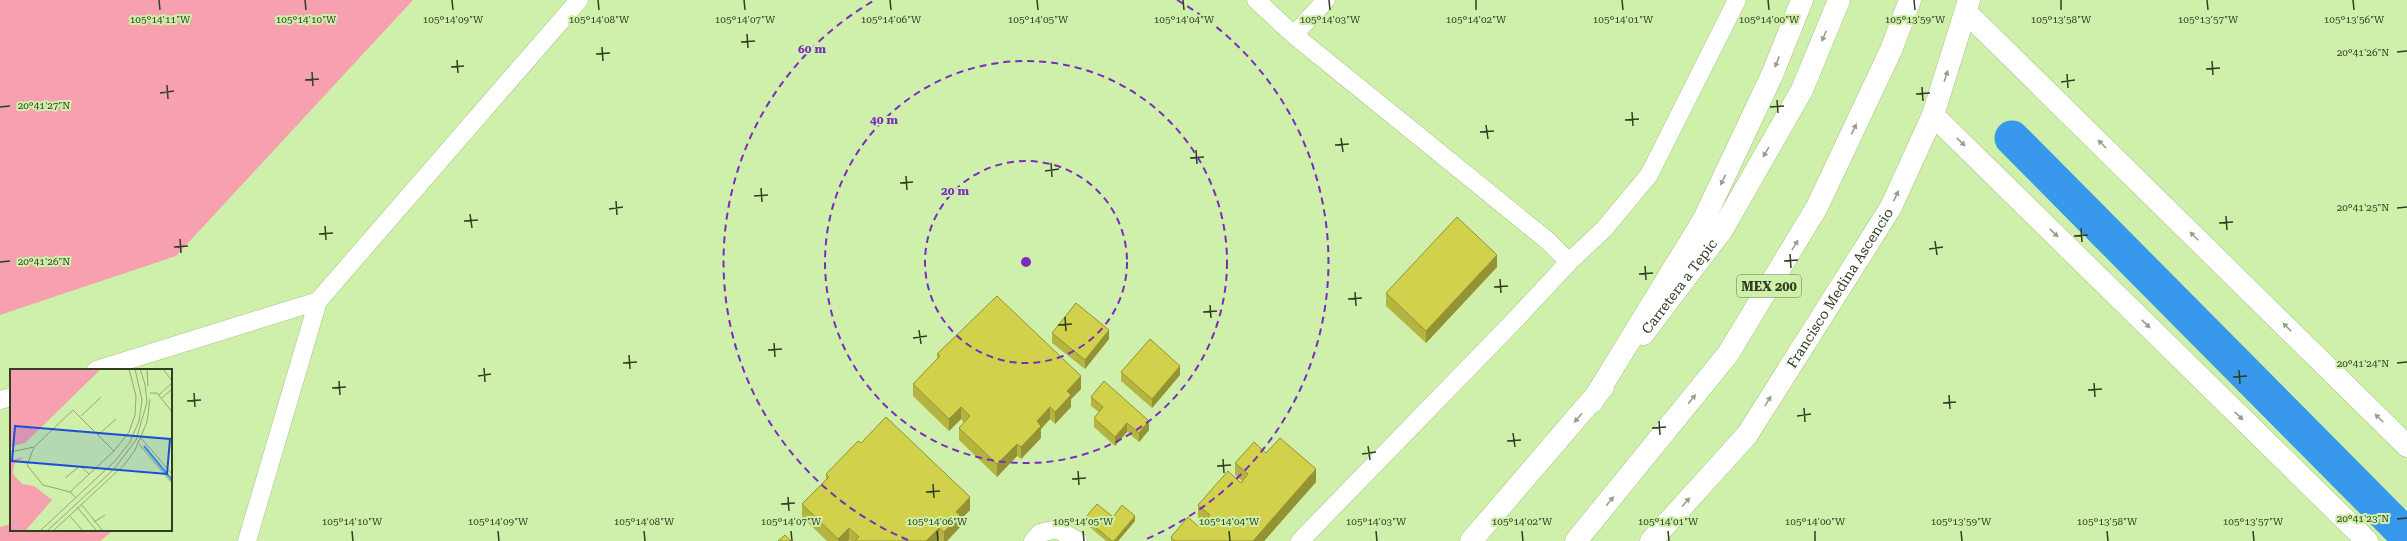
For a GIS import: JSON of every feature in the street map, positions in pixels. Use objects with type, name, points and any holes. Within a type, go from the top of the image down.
[{"type":"main road","points":[[1592,402],[1704,219],[1772,75],[1802,0]]},
{"type":"main road","name":"Carretera a Tepic","points":[[1471,541],[1592,402],[1722,230],[1802,90],[1839,0]]},
{"type":"main road","name":"MEX 200","points":[[1582,536],[1728,354],[1813,214],[1891,50],[1910,0]]},
{"type":"main road","points":[[1968,6],[2407,446]]},
{"type":"main road","name":"Francisco Medina Ascencio","points":[[1651,541],[1747,435],[1891,207],[1933,115],[1968,6]]},
{"type":"main road","points":[[1933,115],[2367,541]]},
{"type":"lane","points":[[247,541],[318,300],[579,0]]},
{"type":"lane","points":[[1256,0],[1294,35],[1548,241],[1569,262]]},
{"type":"lane","points":[[1294,35],[1326,0]]},
{"type":"lane","points":[[1300,541],[1569,262],[1604,229],[1649,175],[1737,0]]},
{"type":"lane","points":[[99,369],[318,300]]},
{"type":"lane","points":[[0,400],[10,397]]},
{"type":"lane","points":[[1033,541],[1040,533],[1057,529],[1078,541]]},
{"type":"shaded area","points":[[0,0],[413,0],[176,256],[0,315]]},
{"type":"shaded area","points":[[10,524],[10,531],[113,531],[100,541],[0,541],[0,527]]},
{"type":"building","points":[[1457,217],[1497,255],[1426,331],[1386,293]]},
{"type":"building","points":[[997,296],[1081,376],[1067,391],[1071,395],[1055,412],[1050,407],[1037,421],[1041,426],[1021,447],[1017,444],[997,464],[959,428],[970,416],[961,407],[949,419],[913,384],[940,356],[937,354]]},
{"type":"building","points":[[1076,303],[1109,330],[1085,360],[1052,333]]},
{"type":"building","points":[[1150,339],[1180,366],[1152,399],[1121,372]]},
{"type":"building","points":[[1104,381],[1149,421],[1139,433],[1127,423],[1115,437],[1094,418],[1103,407],[1091,397]]},
{"type":"building","points":[[886,417],[970,497],[956,512],[960,515],[944,532],[939,528],[926,541],[855,541],[859,537],[849,528],[838,539],[802,504],[829,477],[826,474],[858,441],[861,443]]},
{"type":"building","points":[[1280,438],[1316,469],[1253,541],[1175,541],[1171,537],[1188,517],[1199,527],[1210,515],[1198,505],[1228,471],[1241,483],[1248,474],[1235,463],[1254,442],[1266,453]]},
{"type":"building","points":[[1097,504],[1113,517],[1122,505],[1135,516],[1114,541],[1112,541],[1085,518]]},
{"type":"building","points":[[785,535],[791,541],[778,541]]},
{"type":"waterway","points":[[2012,138],[2407,536]]}]
